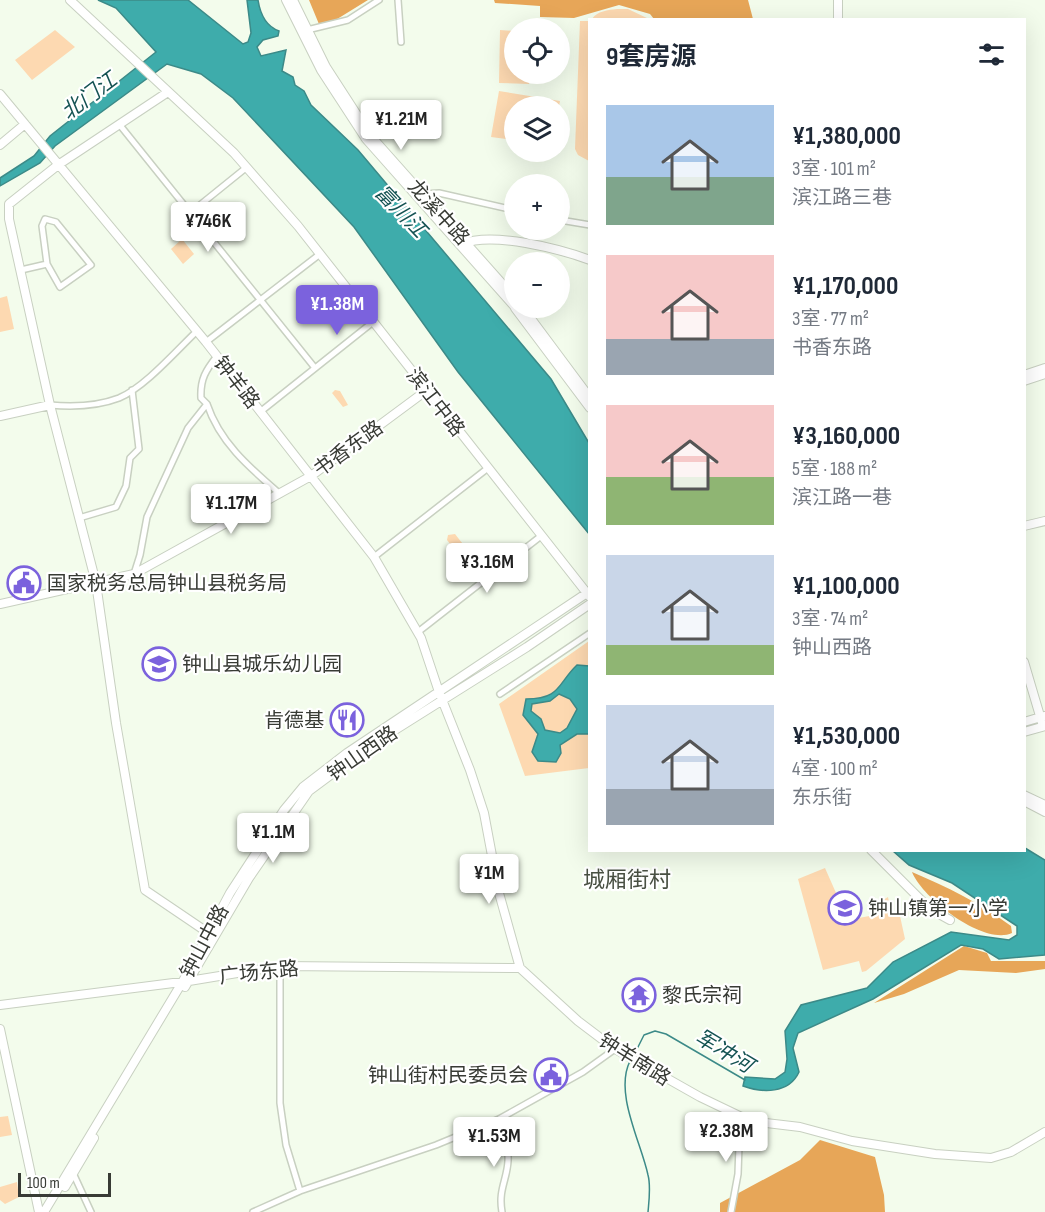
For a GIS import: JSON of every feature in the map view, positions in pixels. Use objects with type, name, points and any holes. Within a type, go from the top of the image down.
[{"type":"street","name":"滨江中路","points":[[70,0],[247,167],[320,254],[588,594]]},
{"type":"street","name":"龙溪中路","points":[[286,0],[364,126],[504,293]]},
{"type":"street","name":"龙溪中路","points":[[293,0],[321,70],[366,139],[504,286]]},
{"type":"street","points":[[305,31],[348,20],[379,0]]},
{"type":"street","points":[[398,0],[401,42]]},
{"type":"street","points":[[838,0],[838,18]]},
{"type":"street","points":[[168,92],[58,165],[9,204],[50,405],[96,583],[116,723],[146,890],[207,932]]},
{"type":"street","name":"钟羊路","points":[[0,93],[51,158],[206,342],[374,557],[418,632],[440,696]]},
{"type":"street","points":[[0,145],[25,124]]},
{"type":"street","points":[[119,124],[315,368]]},
{"type":"street","points":[[190,213],[247,167]]},
{"type":"street","points":[[423,194],[439,193],[504,208]]},
{"type":"street","points":[[50,218],[56,222],[91,265],[60,286],[48,264],[42,226],[45,219],[50,218]]},
{"type":"street","points":[[570,222],[588,225]]},
{"type":"street","points":[[463,243],[490,239],[588,260]]},
{"type":"street","points":[[206,342],[320,254]]},
{"type":"street","points":[[21,270],[48,264]]},
{"type":"street","name":"龙溪中路","points":[[523,318],[588,405]]},
{"type":"street","points":[[530,318],[588,395]]},
{"type":"street","points":[[260,412],[373,322]]},
{"type":"street","points":[[0,416],[50,405],[74,407],[118,398],[132,390],[197,332]]},
{"type":"street","points":[[217,356],[203,374],[200,384],[201,398],[207,404],[212,420],[230,447],[280,494]]},
{"type":"street","points":[[1026,374],[1045,368]]},
{"type":"street","points":[[1026,380],[1045,374]]},
{"type":"street","points":[[80,518],[116,507],[126,486],[130,458],[139,449],[132,390]]},
{"type":"street","name":"书香东路","points":[[0,604],[134,574],[311,476],[427,390]]},
{"type":"street","points":[[134,574],[147,517],[188,428],[207,404]]},
{"type":"street","points":[[374,557],[488,468]]},
{"type":"street","points":[[1026,525],[1045,520]]},
{"type":"street","points":[[418,632],[542,536]]},
{"type":"street","name":"钟山中路","points":[[44,1212],[186,981],[207,932],[230,891],[303,787],[347,753],[440,696],[588,594]]},
{"type":"street","name":"钟山西路","points":[[51,1212],[249,878],[309,791],[440,696],[528,647],[588,605]]},
{"type":"street","points":[[500,694],[588,634]]},
{"type":"street","points":[[1026,668],[1043,716],[1044,726],[1026,731]]},
{"type":"street","points":[[440,696],[470,770],[484,813],[501,903],[520,968]]},
{"type":"street","points":[[1026,721],[1043,716]]},
{"type":"street","points":[[1026,796],[1045,805]]},
{"type":"street","points":[[1026,802],[1045,812]]},
{"type":"street","points":[[873,852],[930,909],[950,920]]},
{"type":"street","points":[[280,966],[280,1103],[286,1145],[300,1191]]},
{"type":"street","name":"广场东路","points":[[0,1005],[186,981],[280,966],[520,968]]},
{"type":"street","name":"钟羊南路","points":[[520,968],[578,1021],[615,1049],[640,1065],[750,1121],[800,1127],[852,1141],[935,1154],[991,1158],[1011,1152],[1045,1132]]},
{"type":"street","points":[[0,1029],[39,1212]]},
{"type":"street","points":[[253,1212],[300,1191],[436,1144],[499,1119],[583,1072],[615,1049]]},
{"type":"street","points":[[731,1212],[738,1174],[740,1116]]},
{"type":"street","points":[[499,1119],[508,1149],[508,1164],[501,1186],[502,1212]]},
{"type":"street","points":[[73,1173],[91,1212]]},
{"type":"shaded area","points":[[309,0],[368,0],[321,29]]},
{"type":"shaded area","points":[[494,0],[748,0],[753,18],[653,18],[650,14],[619,5],[574,18],[540,17],[540,6],[495,3]]},
{"type":"shaded area","points":[[628,9],[647,18],[593,18],[606,10]]},
{"type":"shaded area","points":[[580,21],[588,21],[588,160],[578,155],[575,149]]},
{"type":"shaded area","points":[[55,30],[75,47],[32,80],[15,60]]},
{"type":"shaded area","points":[[500,30],[504,30],[504,83],[499,83]]},
{"type":"shaded area","points":[[499,91],[530,96],[504,96],[504,139],[491,137]]},
{"type":"shaded area","points":[[182,239],[194,254],[183,264],[171,249]]},
{"type":"shaded area","points":[[7,296],[14,329],[0,332],[0,298]]},
{"type":"shaded area","points":[[335,390],[340,391],[348,405],[343,407],[332,393]]},
{"type":"shaded area","points":[[455,534],[470,553],[467,559],[461,558],[447,540],[448,535]]},
{"type":"shaded area","points":[[588,642],[588,768],[525,776],[499,704]]},
{"type":"shaded area","points":[[825,868],[848,920],[880,914],[880,902],[888,897],[891,912],[900,916],[905,939],[866,971],[862,972],[859,961],[823,970],[798,879]]},
{"type":"shaded area","points":[[912,872],[987,910],[1011,926],[1012,933],[1000,935],[986,933],[955,917],[928,894]]},
{"type":"shaded area","points":[[964,946],[987,953],[991,961],[1045,961],[1045,969],[1016,973],[959,970],[904,994],[874,1003]]},
{"type":"shaded area","points":[[8,1116],[12,1135],[0,1137],[0,1117]]},
{"type":"shaded area","points":[[820,1140],[875,1157],[884,1195],[885,1212],[720,1212],[720,1203],[800,1160]]},
{"type":"shaded area","points":[[17,1182],[19,1197],[5,1204],[0,1200],[0,1187]]},
{"type":"water","name":"富川江","points":[[98,0],[188,0],[243,44],[248,42],[251,33],[247,0],[258,0],[264,18],[270,26],[279,31],[278,36],[263,40],[257,47],[261,56],[286,50],[282,71],[293,77],[295,85],[304,91],[311,105],[358,150],[551,379],[588,441],[588,533],[458,372],[354,227],[233,98],[201,74],[167,64],[55,146],[40,163],[0,186],[0,178],[34,156],[50,136],[156,52],[116,8]]},
{"type":"water","points":[[577,665],[588,666],[588,734],[577,734],[560,745],[561,753],[556,762],[538,761],[532,752],[538,734],[523,715],[526,699],[546,696],[557,689]],"holes":[[[559,694],[570,699],[577,709],[567,728],[560,733],[545,730],[541,719],[531,711],[532,704],[550,701]]]},
{"type":"water","points":[[1026,849],[1045,860],[1045,955],[999,959],[983,949],[961,945],[873,999],[798,1033],[793,1048],[799,1072],[789,1084],[774,1090],[758,1090],[743,1086],[745,1077],[775,1079],[785,1072],[787,1059],[785,1031],[801,1005],[867,988],[893,962],[951,932],[1009,940],[1017,935],[1017,926],[952,883],[909,865],[894,852],[1026,852]]},
{"type":"waterway","name":"军冲河","points":[[633,1057],[644,1035],[655,1031],[666,1034],[745,1080]]},
{"type":"waterway","name":"军冲河","points":[[630,1061],[625,1088],[630,1118],[649,1179],[648,1212]]},
{"type":"place","name":"国家税务总局钟山县税务局","points":[[24,583]]},
{"type":"place","name":"钟山县城乐幼儿园","points":[[159,664]]},
{"type":"place","name":"肯德基","points":[[347,720]]},
{"type":"place","name":"钟山镇第一小学","points":[[845,908]]},
{"type":"place","name":"黎氏宗祠","points":[[639,995]]},
{"type":"place","name":"钟山街村民委员会","points":[[551,1075]]},
{"type":"district","name":"城厢街村","points":[[627,879]]},
{"type":"water label","name":"北门江","points":[[89,96]]}]
